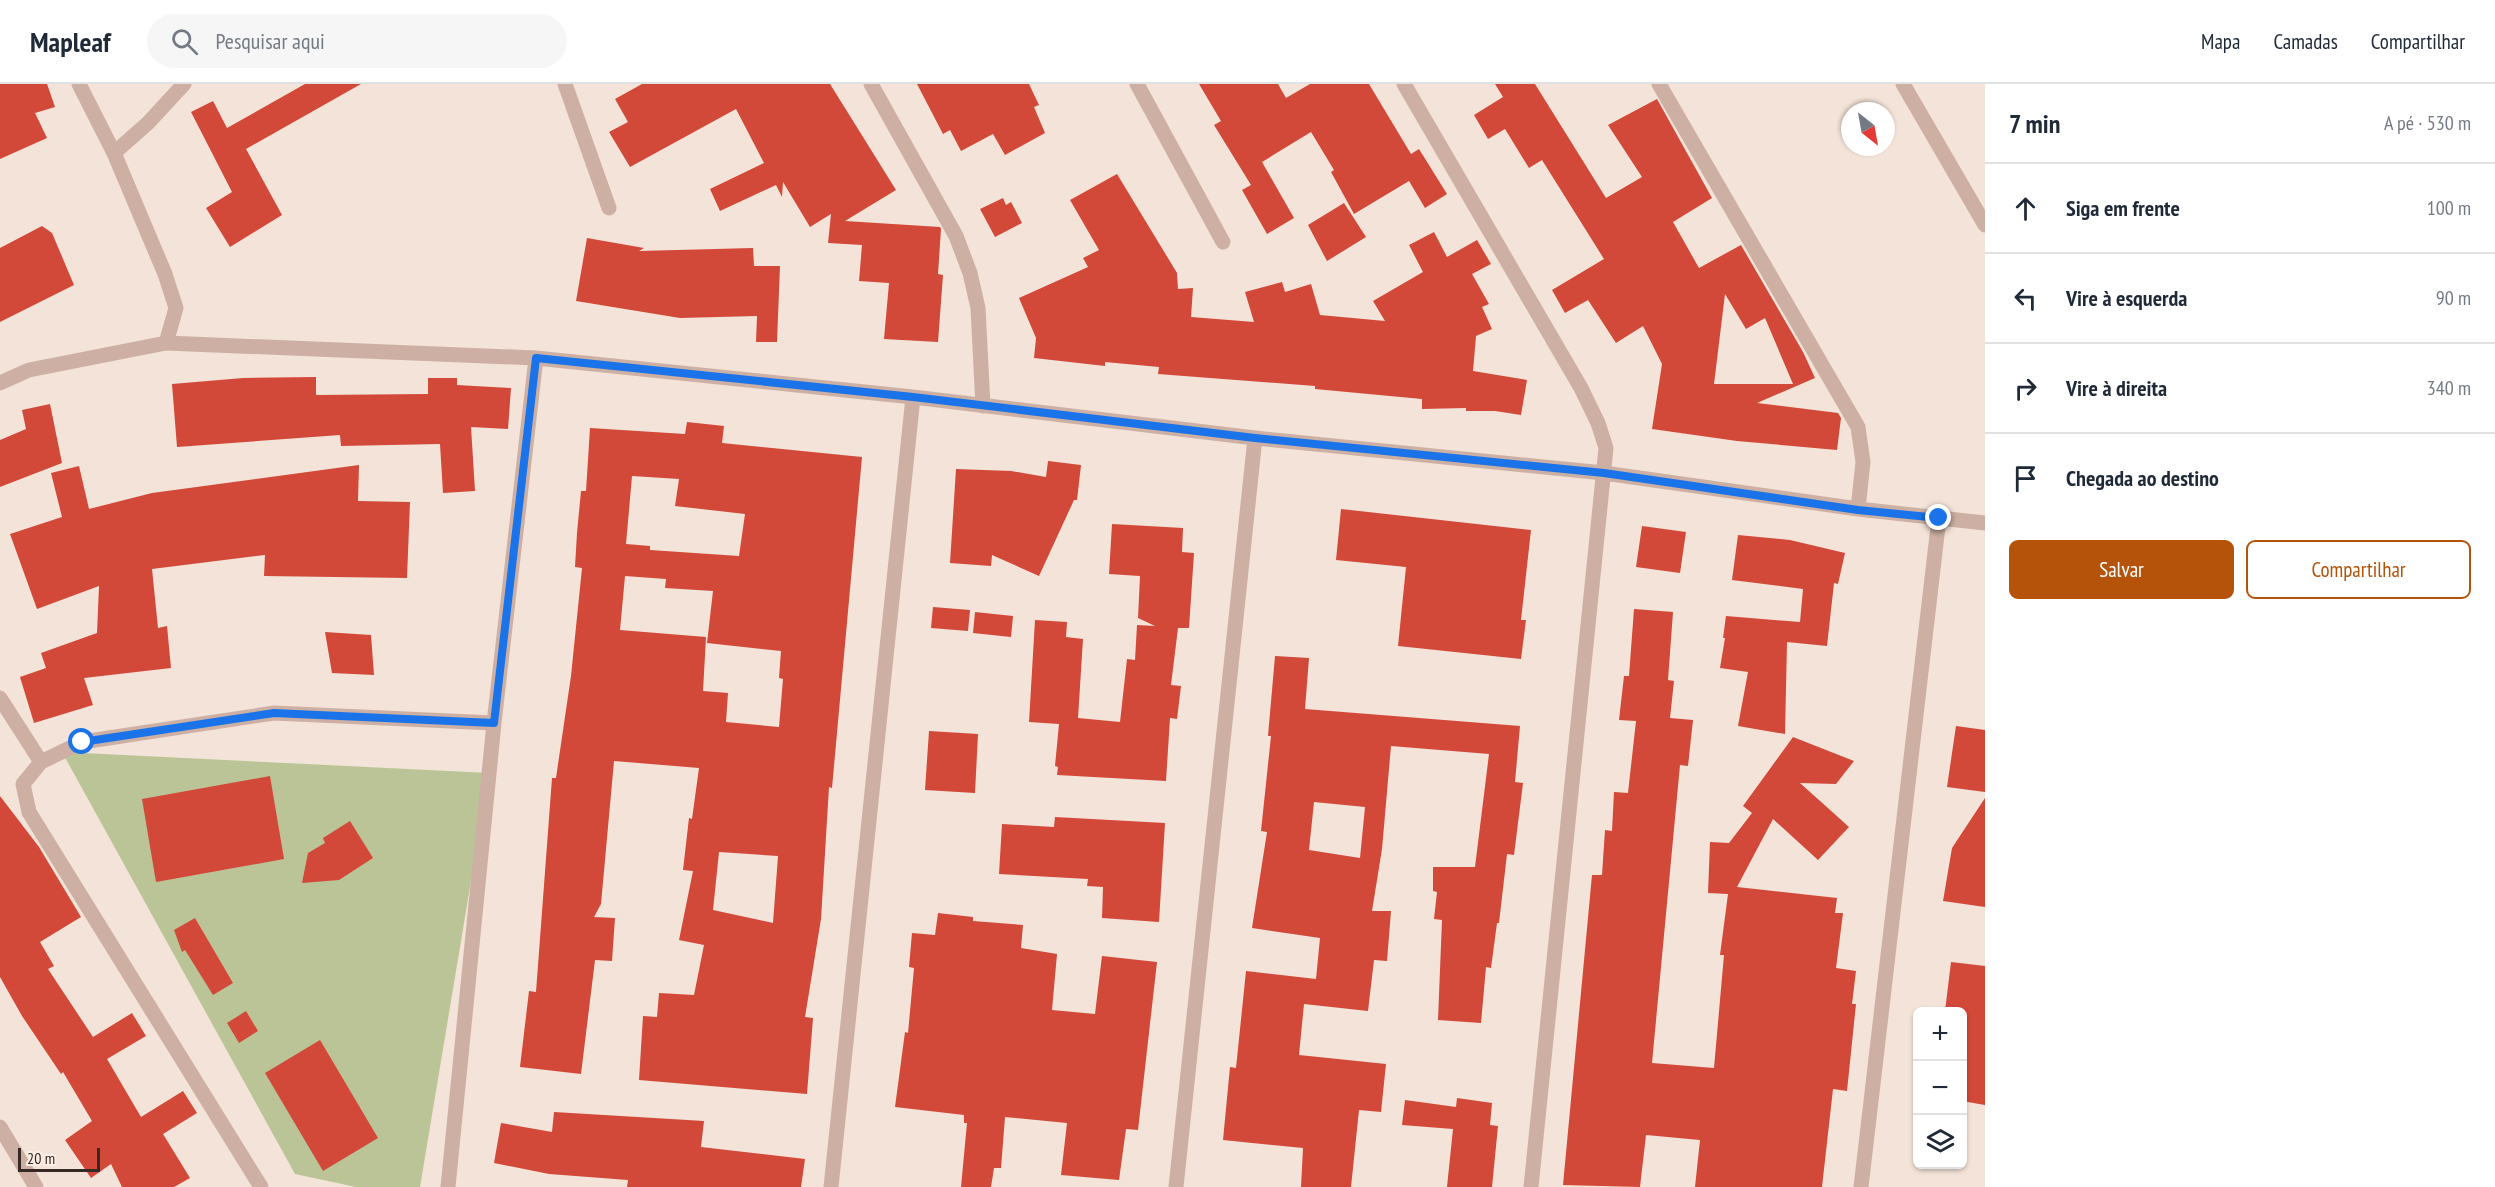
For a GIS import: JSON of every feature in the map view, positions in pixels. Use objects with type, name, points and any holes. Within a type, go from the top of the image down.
[{"type":"street","points":[[79,84],[114,153],[165,274],[176,308],[166,343]]},
{"type":"street","points":[[114,153],[148,123],[184,84]]},
{"type":"street","points":[[565,84],[609,208]]},
{"type":"street","points":[[871,84],[956,236],[970,273],[978,308],[983,406]]},
{"type":"street","points":[[1137,84],[1223,242]]},
{"type":"street","points":[[1404,84],[1590,405],[1606,448],[1531,1187]]},
{"type":"street","points":[[1659,84],[1858,427],[1863,462],[1858,510]]},
{"type":"street","points":[[1903,84],[1985,225]]},
{"type":"street","points":[[0,383],[29,370],[166,343],[536,358],[913,397],[1255,438],[1604,473],[1858,510],[1985,523]]},
{"type":"street","points":[[448,1187],[494,723],[536,358]]},
{"type":"street","points":[[831,1187],[913,397]]},
{"type":"street","points":[[1176,1187],[1255,438]]},
{"type":"street","points":[[1861,1187],[1939,518]]},
{"type":"street","points":[[0,698],[41,762]]},
{"type":"street","points":[[261,1187],[29,812],[23,784],[41,762],[82,742],[274,713],[494,723]]},
{"type":"street","points":[[0,1127],[36,1187]]},
{"type":"green space","points":[[62,752],[489,773],[420,1187],[356,1187],[295,1174]]},
{"type":"building","points":[[0,84],[47,84],[55,107],[35,113],[47,138],[0,159]]},
{"type":"building","points":[[305,84],[361,84],[246,149],[282,215],[230,247],[206,208],[232,192],[191,112],[213,101],[227,128]]},
{"type":"building","points":[[642,84],[830,84],[896,190],[845,221],[940,227],[941,229],[938,274],[943,275],[938,342],[884,339],[889,283],[859,281],[862,245],[828,243],[831,214],[810,227],[783,182],[782,197],[776,185],[720,211],[710,189],[764,163],[736,109],[630,167],[609,132],[628,122],[615,99]]},
{"type":"building","points":[[917,84],[1029,84],[1039,105],[1034,107],[1045,133],[1005,155],[993,134],[961,151],[950,130],[943,134]]},
{"type":"building","points":[[1199,84],[1278,84],[1286,98],[1310,84],[1369,84],[1411,154],[1419,149],[1447,194],[1425,208],[1409,181],[1354,214],[1331,172],[1334,170],[1311,132],[1262,162],[1294,218],[1267,234],[1242,190],[1251,185],[1214,125],[1221,121]]},
{"type":"building","points":[[1495,84],[1535,84],[1606,198],[1642,177],[1608,125],[1657,99],[1712,198],[1673,222],[1699,268],[1741,245],[1803,352],[1815,378],[1757,403],[1838,413],[1841,418],[1837,450],[1737,441],[1652,429],[1662,364],[1643,326],[1616,343],[1588,300],[1565,313],[1552,290],[1604,259],[1542,160],[1529,168],[1505,129],[1488,139],[1474,115],[1503,97]],"holes":[[[1725,294],[1746,329],[1765,318],[1793,384],[1714,384]]]},
{"type":"building","points":[[1117,174],[1177,273],[1178,289],[1193,288],[1191,317],[1254,322],[1245,292],[1282,282],[1285,292],[1311,284],[1320,315],[1385,321],[1373,301],[1423,272],[1409,245],[1434,232],[1447,257],[1477,240],[1491,264],[1472,274],[1489,304],[1482,307],[1492,329],[1476,336],[1473,371],[1527,380],[1521,415],[1495,411],[1466,411],[1466,408],[1422,409],[1422,399],[1315,389],[1315,386],[1158,374],[1159,367],[1105,362],[1105,366],[1034,358],[1036,338],[1019,298],[1088,267],[1083,258],[1099,250],[1070,200]]},
{"type":"building","points":[[1003,198],[1006,205],[1011,202],[1022,223],[995,237],[980,209]]},
{"type":"building","points":[[1344,203],[1366,237],[1327,261],[1308,225]]},
{"type":"building","points":[[42,226],[52,233],[74,285],[0,322],[0,248]]},
{"type":"building","points":[[587,238],[644,248],[639,251],[753,248],[754,266],[780,266],[777,342],[756,342],[757,316],[680,318],[576,301]]},
{"type":"building","points":[[316,377],[316,395],[428,394],[428,378],[457,378],[457,385],[511,388],[508,429],[471,427],[475,491],[443,493],[440,444],[341,446],[340,435],[177,447],[172,384],[243,378]]},
{"type":"building","points":[[50,404],[62,463],[0,487],[0,440],[26,429],[22,410]]},
{"type":"building","points":[[687,422],[724,426],[722,443],[862,457],[832,788],[829,787],[821,919],[805,1017],[813,1018],[807,1094],[639,1080],[643,1016],[657,1017],[659,993],[694,995],[704,945],[679,940],[693,871],[683,870],[689,818],[692,819],[699,768],[614,761],[601,904],[594,917],[615,918],[612,961],[595,960],[581,1074],[520,1067],[529,991],[536,992],[552,778],[556,778],[571,676],[582,568],[575,567],[577,533],[581,491],[586,491],[590,428],[685,434]],"holes":[[[632,476],[679,479],[675,506],[745,514],[739,556],[650,550],[650,546],[626,544]],[[625,576],[666,579],[665,588],[713,591],[707,643],[781,651],[779,678],[783,679],[779,727],[726,722],[728,693],[703,691],[706,637],[620,630]],[[719,852],[778,856],[773,923],[713,910]]]},
{"type":"building","points":[[1048,461],[1081,465],[1077,500],[1074,500],[1039,576],[992,555],[991,566],[950,563],[956,469],[1011,471],[1046,477]]},
{"type":"building","points":[[359,465],[358,501],[410,502],[407,578],[264,576],[265,555],[152,569],[158,628],[167,626],[171,668],[84,678],[93,705],[34,723],[20,677],[46,668],[41,653],[97,633],[99,586],[37,609],[10,534],[62,517],[51,473],[79,466],[89,509],[152,493]]},
{"type":"building","points":[[1341,509],[1531,530],[1521,620],[1526,620],[1521,659],[1398,646],[1406,567],[1336,560]]},
{"type":"building","points":[[1112,524],[1183,528],[1182,552],[1194,553],[1189,628],[1178,628],[1171,685],[1181,686],[1177,719],[1170,718],[1166,781],[1057,775],[1058,767],[1055,766],[1059,724],[1029,722],[1035,620],[1067,622],[1066,637],[1083,639],[1078,718],[1120,722],[1127,659],[1135,660],[1137,625],[1155,626],[1138,618],[1140,576],[1109,574]]},
{"type":"building","points":[[1642,526],[1686,532],[1680,573],[1636,567]]},
{"type":"building","points":[[1738,535],[1790,540],[1845,553],[1838,584],[1834,583],[1827,646],[1787,642],[1785,734],[1738,726],[1748,672],[1720,668],[1725,638],[1723,638],[1726,616],[1800,622],[1803,589],[1732,580]]},
{"type":"building","points":[[933,607],[970,610],[968,631],[931,628]]},
{"type":"building","points":[[1634,609],[1673,612],[1668,680],[1674,681],[1670,718],[1693,720],[1688,766],[1680,765],[1652,1063],[1714,1068],[1724,955],[1720,955],[1728,894],[1708,893],[1710,842],[1729,843],[1752,813],[1743,806],[1793,737],[1854,761],[1836,784],[1800,783],[1849,827],[1818,860],[1773,819],[1737,887],[1837,898],[1835,913],[1843,913],[1836,968],[1856,971],[1852,1004],[1856,1004],[1847,1091],[1833,1089],[1822,1187],[1695,1187],[1700,1140],[1646,1135],[1640,1187],[1563,1185],[1592,875],[1602,875],[1605,830],[1612,831],[1614,792],[1628,793],[1636,721],[1619,720],[1624,676],[1629,676]]},
{"type":"building","points":[[975,612],[1013,616],[1011,637],[973,633]]},
{"type":"building","points":[[325,632],[371,635],[374,675],[332,673]]},
{"type":"building","points":[[1275,656],[1309,658],[1305,709],[1520,726],[1515,782],[1523,783],[1514,855],[1507,854],[1491,968],[1486,967],[1481,1023],[1438,1020],[1442,920],[1434,919],[1437,892],[1433,891],[1433,867],[1475,867],[1489,754],[1391,746],[1382,849],[1372,911],[1391,911],[1387,961],[1374,960],[1368,1011],[1304,1004],[1299,1055],[1386,1064],[1381,1112],[1359,1110],[1351,1187],[1301,1187],[1303,1148],[1223,1140],[1230,1067],[1236,1068],[1246,971],[1316,979],[1320,938],[1252,928],[1267,832],[1261,831],[1271,736],[1268,736]],"holes":[[[1314,802],[1365,807],[1360,858],[1309,850]]]},
{"type":"building","points":[[1956,726],[1985,730],[1985,792],[1947,787]]},
{"type":"building","points":[[929,731],[978,734],[975,793],[925,790]]},
{"type":"building","points":[[270,776],[284,859],[156,882],[142,799]]},
{"type":"building","points":[[0,796],[39,847],[81,917],[40,942],[54,966],[48,969],[93,1037],[132,1013],[146,1036],[107,1059],[141,1117],[183,1091],[197,1113],[163,1134],[190,1178],[174,1187],[122,1187],[111,1164],[91,1178],[65,1140],[92,1121],[63,1072],[61,1074],[22,1016],[0,977]]},
{"type":"building","points":[[1985,798],[1985,907],[1943,901],[1952,848]]},
{"type":"building","points":[[1055,817],[1165,823],[1159,922],[1102,918],[1103,887],[1087,886],[1088,879],[999,874],[1002,824],[1054,827]]},
{"type":"building","points":[[350,821],[373,858],[339,880],[302,883],[308,853],[325,843],[323,838]]},
{"type":"building","points":[[938,913],[973,917],[973,921],[1023,925],[1021,948],[1057,954],[1052,1010],[1095,1014],[1102,956],[1157,962],[1138,1130],[1126,1129],[1119,1180],[1061,1175],[1067,1123],[1005,1117],[1001,1168],[994,1168],[991,1187],[961,1187],[967,1123],[964,1123],[964,1115],[895,1107],[905,1032],[908,1033],[914,968],[909,967],[912,933],[935,935]]},
{"type":"building","points":[[195,918],[233,983],[213,995],[185,950],[182,952],[174,930]]},
{"type":"building","points":[[1951,962],[1985,966],[1985,1105],[1967,1102],[1967,1007],[1945,1007]]},
{"type":"building","points":[[246,1011],[258,1031],[239,1043],[227,1023]]},
{"type":"building","points":[[320,1040],[378,1138],[323,1171],[265,1073]]},
{"type":"building","points":[[1457,1098],[1492,1103],[1490,1125],[1498,1126],[1492,1187],[1447,1187],[1453,1129],[1402,1125],[1405,1100],[1456,1107]]},
{"type":"building","points":[[554,1112],[704,1121],[701,1147],[805,1159],[801,1187],[627,1187],[628,1180],[549,1174],[494,1163],[501,1123],[552,1132]]},
{"type":"route","points":[[82,742],[274,713],[494,723],[536,358],[913,397],[1255,438],[1604,473],[1858,510],[1939,518]]}]
